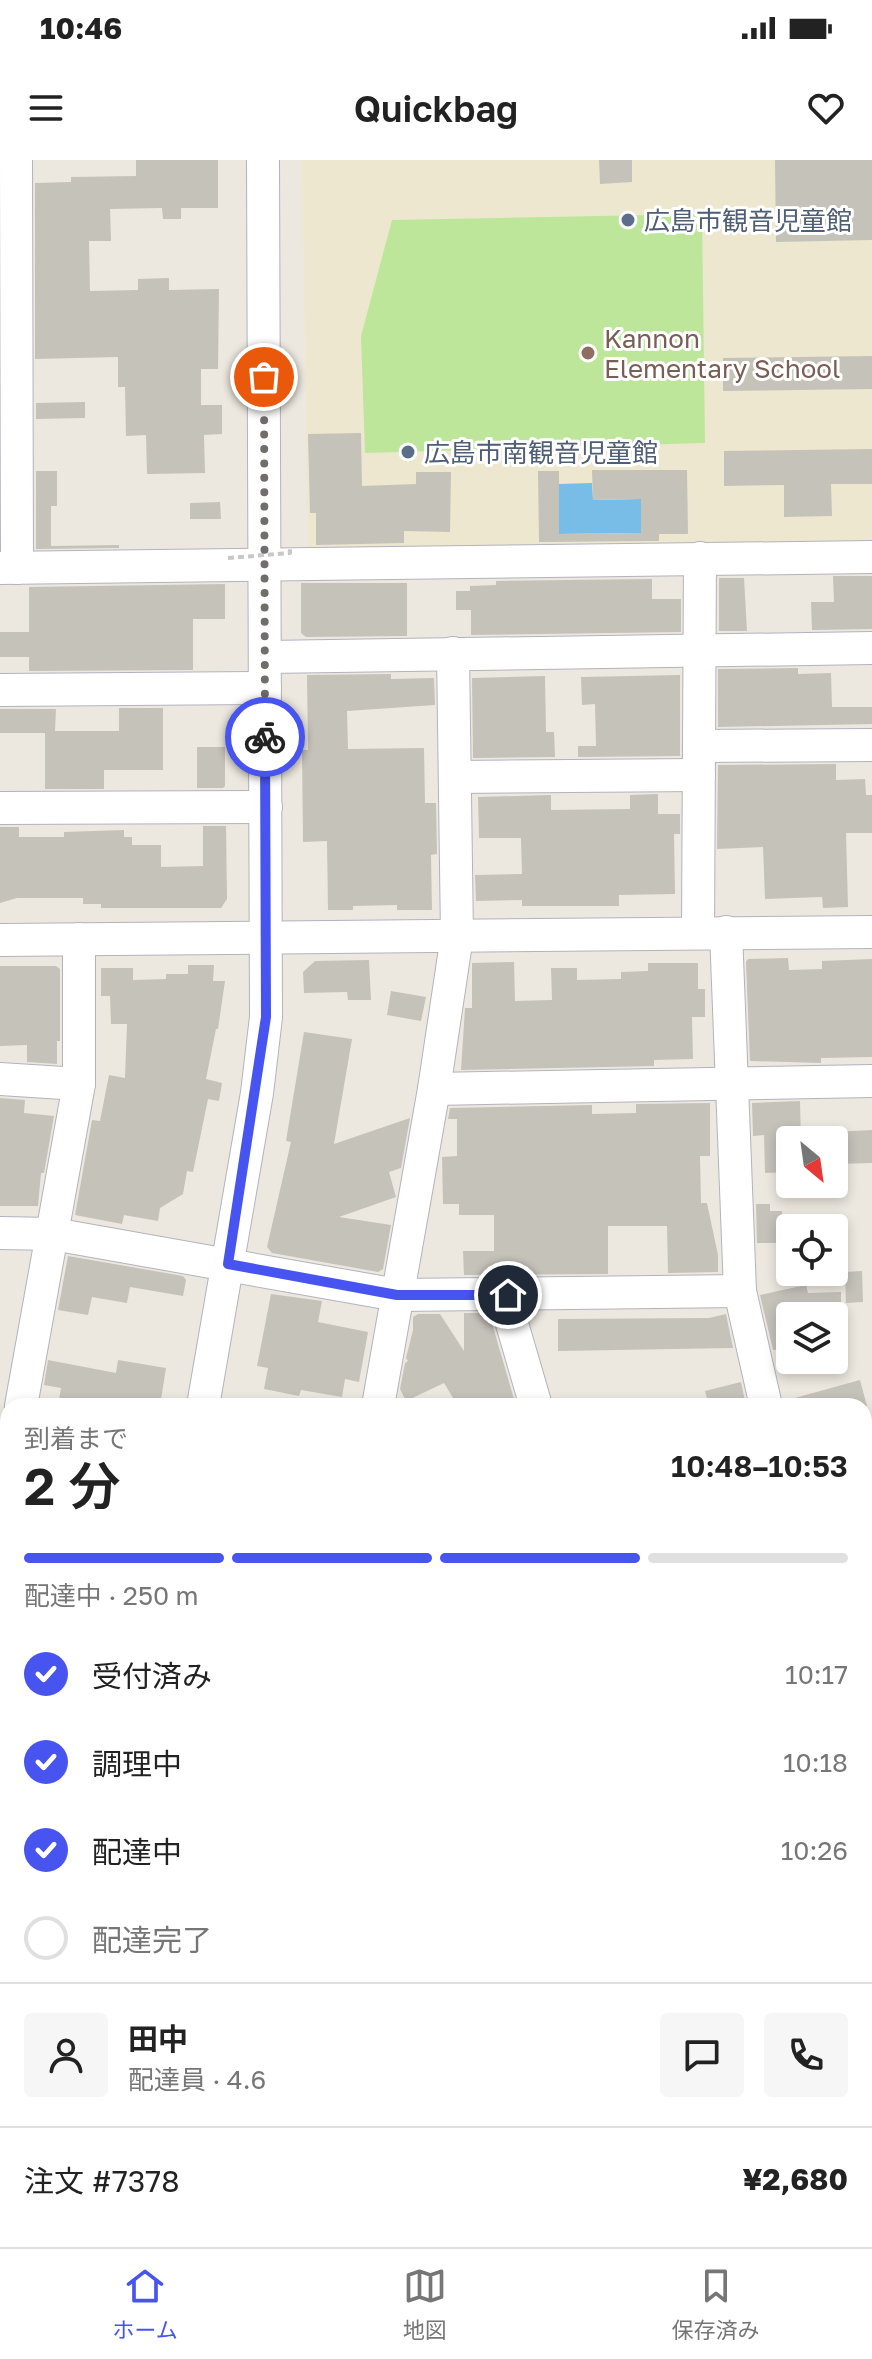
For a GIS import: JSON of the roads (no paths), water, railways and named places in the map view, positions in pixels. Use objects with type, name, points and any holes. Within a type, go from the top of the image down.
[{"type":"street","points":[[204,1398],[266,1017],[265,673],[277,555],[263,160]]},
{"type":"street","points":[[14,162],[8,350],[9,568],[277,555],[872,557]]},
{"type":"street","points":[[700,558],[699,760],[712,933],[732,1082],[740,1291],[764,1398]]},
{"type":"street","points":[[0,690],[265,673],[453,653],[872,648]]},
{"type":"street","points":[[379,1398],[434,1089],[457,936],[453,653]]},
{"type":"street","points":[[456,777],[872,745]]},
{"type":"street","points":[[0,808],[266,807]]},
{"type":"street","points":[[0,940],[872,932]]},
{"type":"street","points":[[22,1398],[79,1084],[79,939]]},
{"type":"street","points":[[0,1079],[79,1084]]},
{"type":"street","points":[[434,1089],[872,1081]]},
{"type":"street","points":[[0,1233],[53,1234],[397,1295],[740,1291]]},
{"type":"street","points":[[508,1295],[508,1310],[534,1398]]},
{"type":"water","points":[[592,483],[593,500],[641,499],[641,533],[559,534],[559,484]]},
{"type":"place","name":"広島市観音児童館","points":[[628,220]]},
{"type":"place","name":"Kannon Elementary School","points":[[588,353]]},
{"type":"place","name":"広島市南観音児童館","points":[[408,452]]}]
